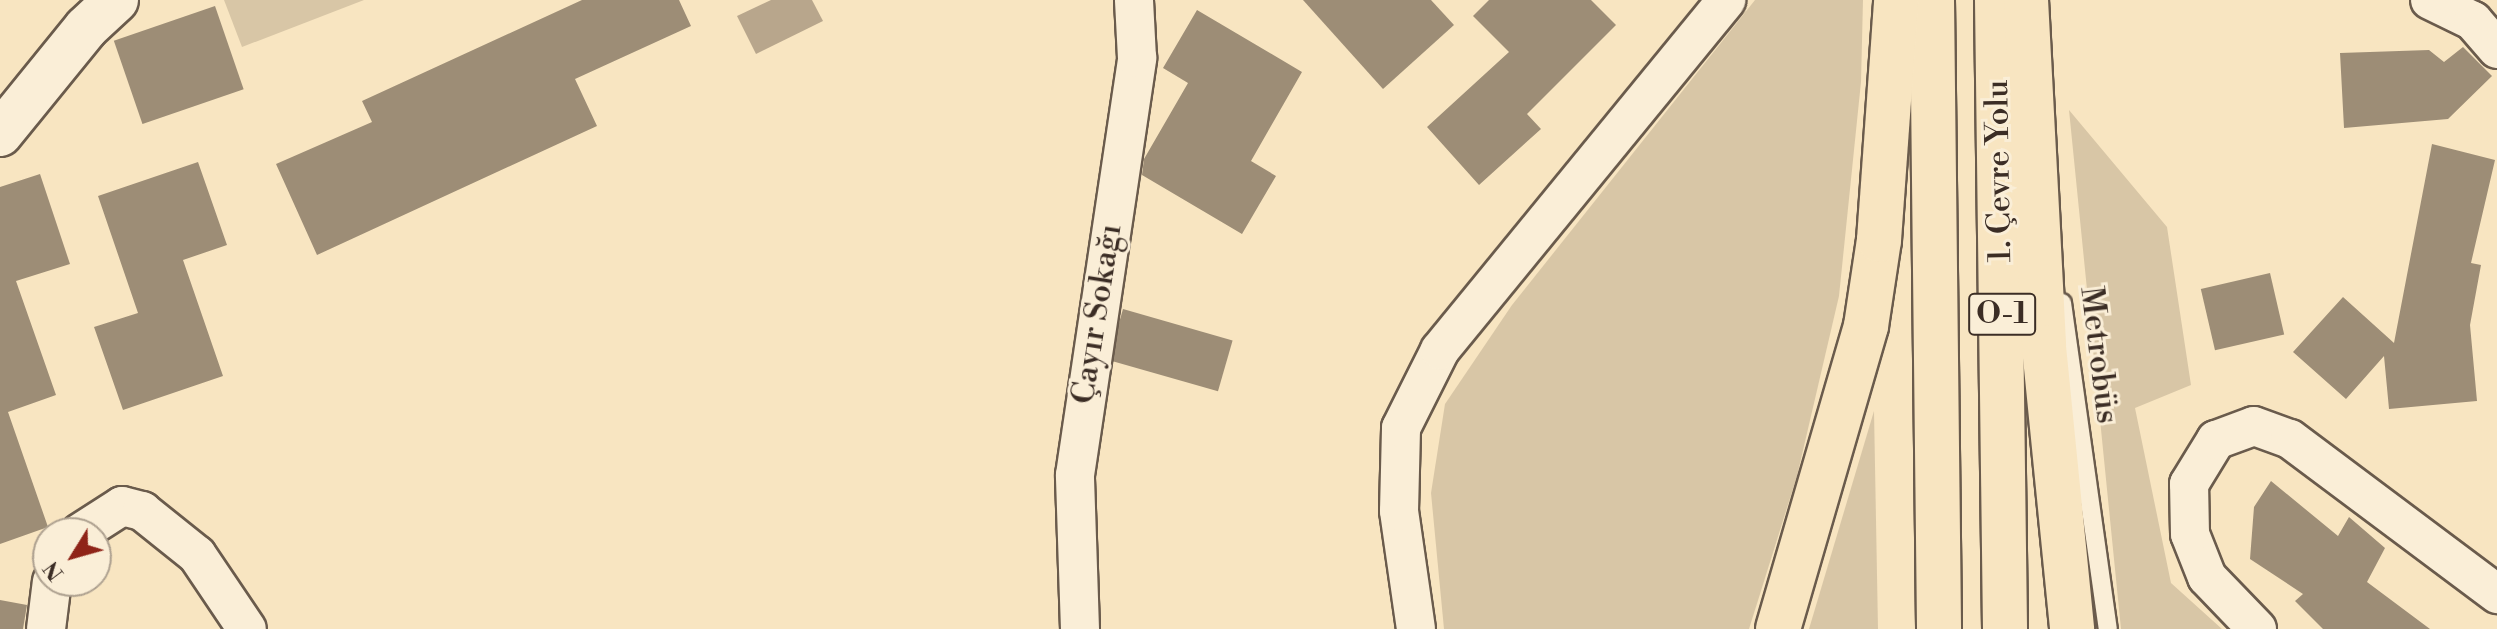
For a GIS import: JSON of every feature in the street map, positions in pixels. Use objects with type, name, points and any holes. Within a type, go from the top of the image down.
[{"type":"highway","points":[[1778,629],[1866,326],[1879,240],[1896,0]]},
{"type":"highway","name":"1. Çevre Yolu","points":[[1932,0],[1939,629]]},
{"type":"highway","name":"1. Çevre Yolu","points":[[1997,0],[2005,629]]},
{"type":"highway","points":[[2026,0],[2044,347],[2072,629]]},
{"type":"street","points":[[0,134],[86,28],[116,0]]},
{"type":"street","name":"Çayır Sokağı","points":[[1080,629],[1075,475],[1137,58],[1134,0]]},
{"type":"street","points":[[1416,629],[1399,511],[1401,428],[1440,350],[1726,0]]},
{"type":"street","points":[[2430,0],[2473,21],[2497,49]]},
{"type":"street","points":[[2257,629],[2207,577],[2190,534],[2189,484],[2216,440],[2254,426],[2290,439],[2497,594]]},
{"type":"street","points":[[105,517],[122,506],[142,511],[197,555],[247,629]]},
{"type":"street","points":[[46,629],[50,597]]},
{"type":"lane","name":"Metrobüs","points":[[2032,88],[2108,629]]},
{"type":"lane","points":[[1920,629],[1938,554]]},
{"type":"shaded area","points":[[224,0],[364,0],[242,47]]},
{"type":"shaded area","points":[[771,0],[812,0],[823,21],[756,54],[737,16]]},
{"type":"shaded area","points":[[1755,0],[1863,0],[1861,82],[1839,296],[1797,476],[1749,629],[1444,629],[1431,493],[1445,404],[1512,305]]},
{"type":"shaded area","points":[[2069,110],[2167,227],[2191,385],[2135,408],[2171,583],[2222,629],[2121,629]]},
{"type":"shaded area","points":[[1874,411],[1878,629],[1809,629]]},
{"type":"building","points":[[582,0],[679,0],[691,26],[575,79],[597,126],[317,255],[276,164],[372,122],[362,101]]},
{"type":"building","points":[[1303,0],[1431,0],[1454,25],[1383,89]]},
{"type":"building","points":[[1489,0],[1591,0],[1616,25],[1527,114],[1541,129],[1479,185],[1427,127],[1509,52],[1473,16]]},
{"type":"building","points":[[215,6],[244,89],[142,124],[114,41]]},
{"type":"building","points":[[1197,10],[1302,72],[1251,161],[1276,176],[1242,234],[1142,175],[1144,159],[1188,83],[1163,68]]},
{"type":"building","points":[[2463,47],[2492,76],[2448,119],[2344,128],[2340,53],[2429,50],[2444,62]]},
{"type":"building","points":[[2432,144],[2495,160],[2471,263],[2481,265],[2470,325],[2477,401],[2389,409],[2384,356],[2346,399],[2293,352],[2343,297],[2394,343]]},
{"type":"building","points":[[198,162],[227,245],[183,260],[223,376],[123,410],[94,327],[138,313],[98,196]]},
{"type":"building","points":[[40,174],[70,264],[16,281],[56,395],[8,412],[45,517],[32,517],[32,533],[0,544],[0,187]]},
{"type":"building","points":[[2270,273],[2284,334],[2215,350],[2201,289]]},
{"type":"building","points":[[1123,309],[1233,340],[1218,391],[1108,360]]},
{"type":"building","points":[[2271,481],[2338,536],[2349,517],[2385,548],[2367,582],[2430,629],[2323,629],[2295,601],[2303,594],[2250,559],[2254,507]]},
{"type":"building","points":[[0,600],[27,605],[23,629],[0,629]]}]
